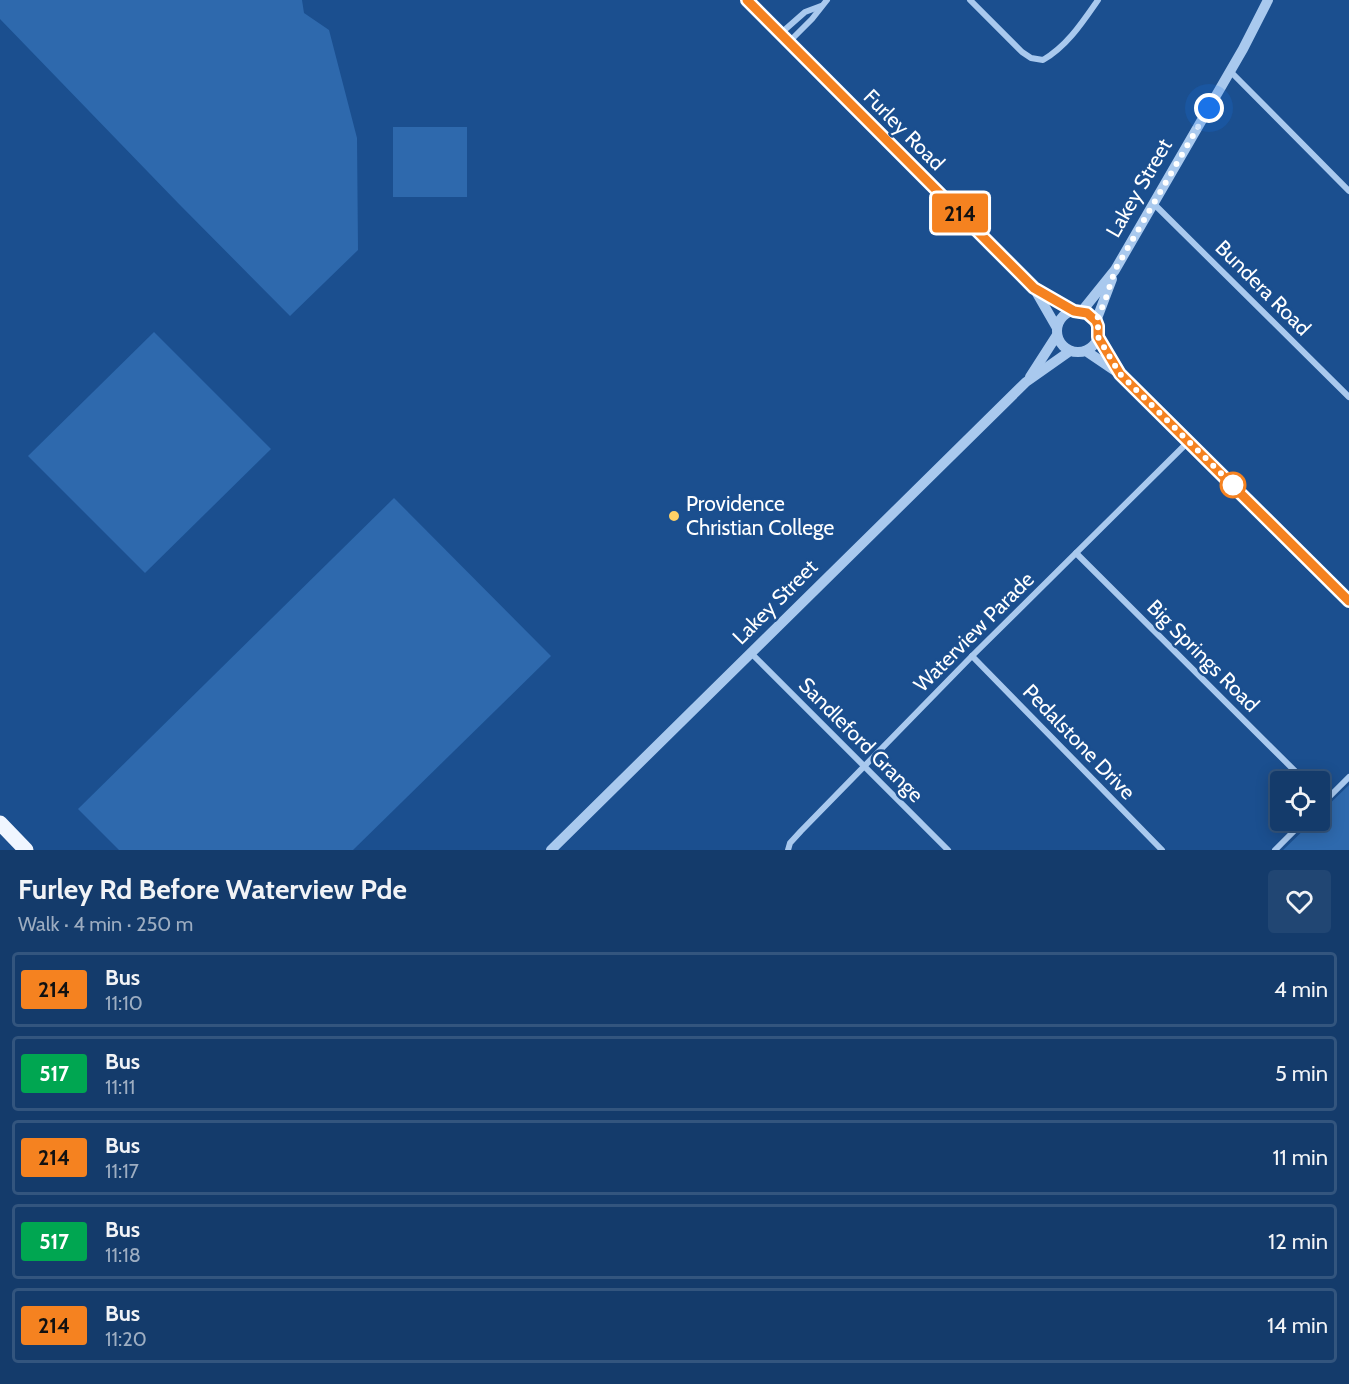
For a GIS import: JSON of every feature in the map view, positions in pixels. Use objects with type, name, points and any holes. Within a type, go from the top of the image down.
[{"type":"main road","points":[[0,823],[26,850]]},
{"type":"street","name":"Furley Road","points":[[747,0],[1034,288],[1078,311]]},
{"type":"street","points":[[970,0],[1022,52],[1031,58],[1043,60],[1058,51],[1079,28],[1098,0]]},
{"type":"street","name":"Lakey Street","points":[[1098,337],[1096,321],[1115,270],[1230,71],[1268,0]]},
{"type":"street","points":[[784,38],[805,12],[824,3]]},
{"type":"street","points":[[784,38],[812,20],[824,3]]},
{"type":"street","points":[[1230,71],[1349,191]]},
{"type":"street","name":"Bundera Road","points":[[1153,203],[1349,397]]},
{"type":"street","name":"Lakey Street","points":[[1026,382],[1057,332],[1063,316],[1078,311],[1115,270]]},
{"type":"street","name":"Furley Road","points":[[1034,288],[1057,332]]},
{"type":"street","points":[[1078,311],[1092,316],[1096,321]]},
{"type":"street","points":[[1057,332],[1064,347],[1070,351],[1086,351],[1096,343],[1098,337]]},
{"type":"street","points":[[1098,337],[1120,374]]},
{"type":"street","name":"Lakey Street","points":[[551,850],[1026,382],[1070,351]]},
{"type":"street","points":[[1086,351],[1120,374],[1349,601]]},
{"type":"street","name":"Waterview Parade","points":[[789,850],[790,843],[864,766],[1189,441]]},
{"type":"street","name":"Big Springs Road","points":[[1076,553],[1295,771]]},
{"type":"street","name":"Sandleford Grange","points":[[751,653],[948,850]]},
{"type":"street","name":"Pedalstone Drive","points":[[972,656],[1162,850]]},
{"type":"street","points":[[1330,793],[1349,777]]},
{"type":"street","points":[[1275,850],[1294,831]]},
{"type":"shaded area","points":[[0,0],[302,0],[304,13],[329,30],[357,138],[358,250],[290,316],[0,19]]},
{"type":"shaded area","points":[[393,127],[467,127],[467,197],[393,197]]},
{"type":"shaded area","points":[[154,332],[271,449],[145,573],[28,456]]},
{"type":"shaded area","points":[[394,498],[551,656],[353,850],[119,850],[78,809]]},
{"type":"shaded area","points":[[1349,785],[1349,850],[1283,850],[1303,831],[1330,831],[1330,803]]},
{"type":"bus line","name":"214","points":[[747,0],[1034,288],[1074,311],[1082,311],[1092,316],[1098,326],[1098,337],[1120,374],[1349,601]]},
{"type":"place","name":"Providence Christian College","points":[[674,516]]},
{"type":"route","points":[[1209,108],[1115,270],[1096,321],[1098,337],[1120,374],[1237,489],[1233,485]]}]
